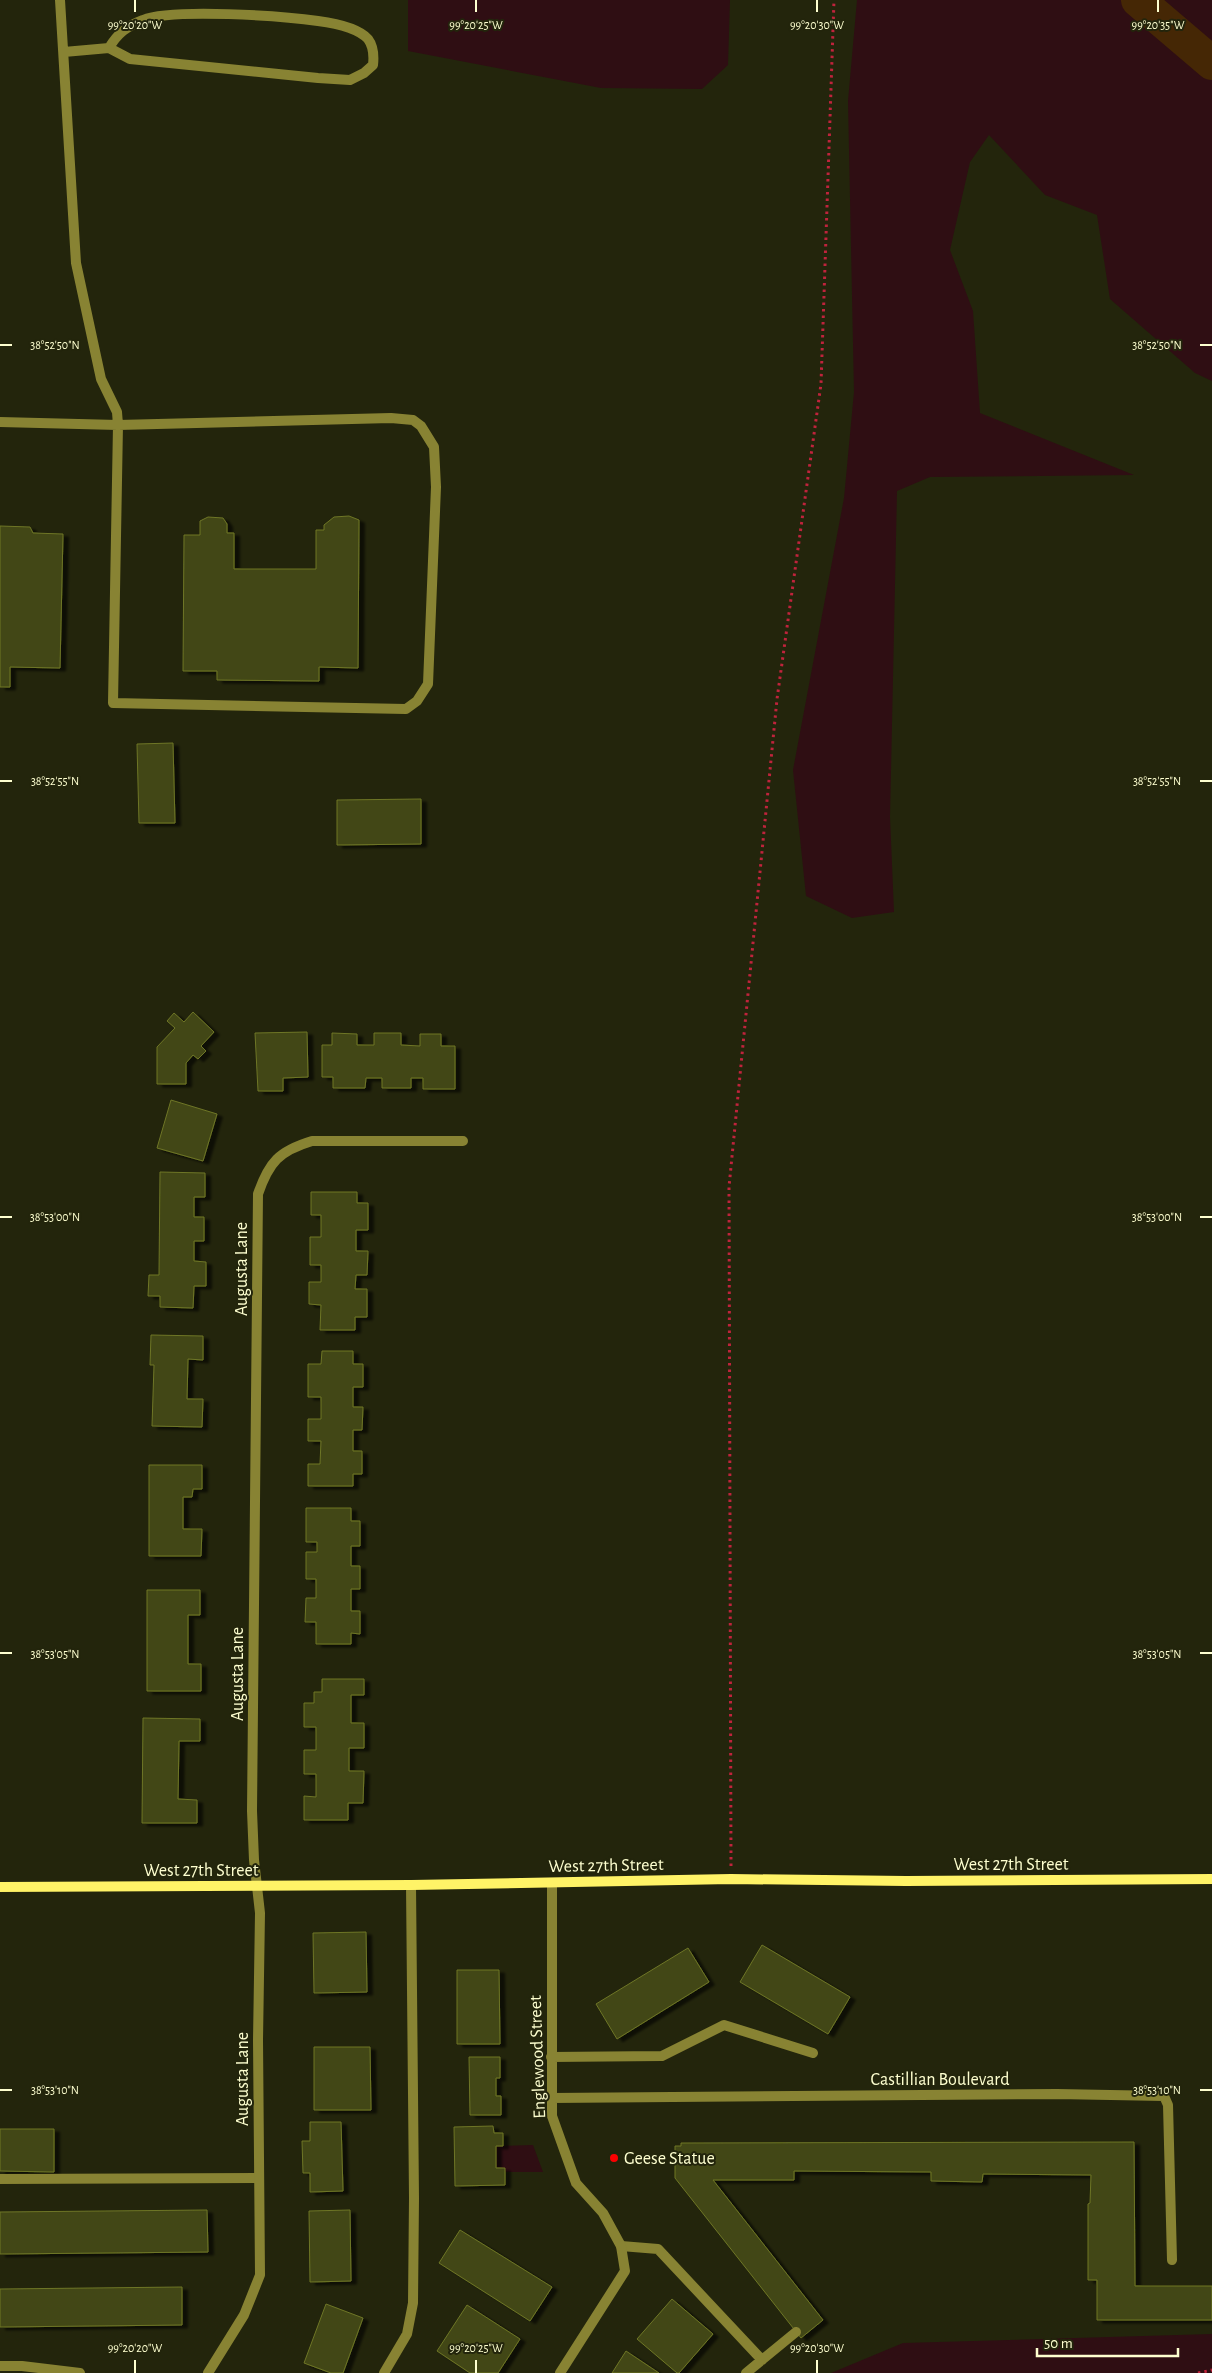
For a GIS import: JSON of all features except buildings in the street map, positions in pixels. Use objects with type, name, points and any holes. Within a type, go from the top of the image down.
[{"type":"main road","name":"West 27th Street","points":[[0,1887],[411,1885],[731,1879],[916,1881],[1212,1879]]},
{"type":"street","points":[[0,422],[118,425],[391,418],[413,420],[421,426],[434,448],[436,487],[428,684],[418,701],[406,709],[113,704],[118,425],[117,412],[101,379],[76,263],[60,0]]},
{"type":"street","points":[[64,52],[109,48],[130,59],[350,80],[364,73],[373,65],[374,52],[368,39],[351,30],[319,21],[172,14],[144,19],[116,35],[109,48]]},
{"type":"street","name":"Augusta Lane","points":[[208,2373],[244,2315],[260,2275],[260,1913],[256,1886],[252,1808],[258,1194],[266,1171],[277,1157],[293,1147],[312,1141],[463,1141]]},
{"type":"street","name":"Englewood Street","points":[[552,1883],[552,2116],[576,2183],[602,2213],[621,2246],[625,2271],[560,2373]]},
{"type":"street","points":[[384,2373],[407,2334],[412,2303],[414,2198],[411,1885]]},
{"type":"street","points":[[552,2057],[662,2056],[724,2025],[813,2053]]},
{"type":"street","name":"Castillian Boulevard","points":[[552,2098],[1057,2094],[1164,2096],[1168,2105],[1172,2260]]},
{"type":"street","points":[[0,2179],[259,2178]]},
{"type":"street","points":[[621,2246],[658,2249],[762,2360]]},
{"type":"street","points":[[746,2373],[796,2332]]},
{"type":"street","points":[[0,2366],[22,2366],[80,2373]]},
{"type":"path","points":[[731,1879],[729,1187],[777,699],[821,384],[834,0]]},
{"type":"path","points":[[1198,2373],[1212,2370]]},
{"type":"shaded area","points":[[408,0],[730,0],[728,65],[702,89],[601,88],[408,51]]},
{"type":"shaded area","points":[[857,0],[1212,0],[1212,381],[1195,373],[1110,299],[1097,215],[1045,195],[989,135],[970,162],[950,250],[973,311],[980,413],[1134,475],[930,477],[897,491],[890,817],[894,912],[852,918],[806,896],[793,770],[844,498],[854,392],[848,101]]},
{"type":"shaded area","points":[[533,2145],[543,2172],[505,2172],[505,2168],[496,2168],[496,2146]]},
{"type":"shaded area","points":[[1212,2334],[1212,2373],[831,2373],[903,2343]]},
{"type":"waterway","points":[[1138,0],[1212,63]]},
{"type":"place","name":"Geese Statue","points":[[614,2158]]}]
